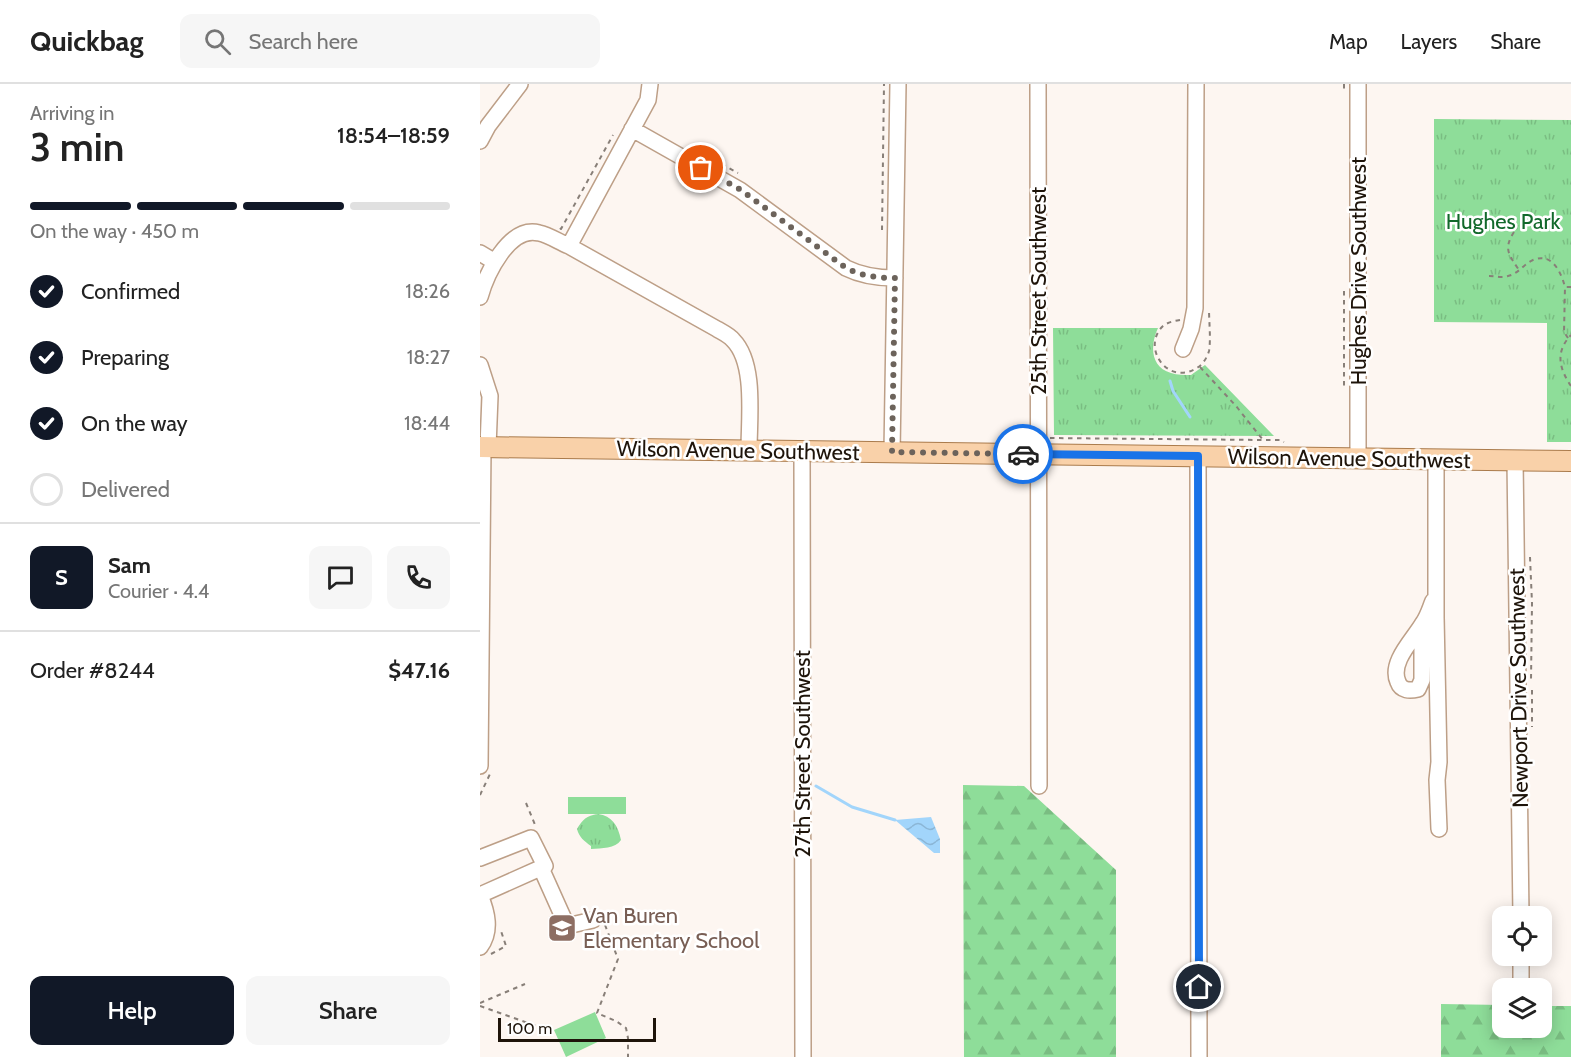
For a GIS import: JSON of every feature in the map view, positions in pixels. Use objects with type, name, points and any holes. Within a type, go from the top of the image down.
[{"type":"main road","name":"Wilson Avenue Southwest","points":[[484,447],[1571,461]]},
{"type":"street","points":[[480,141],[488,126],[520,84]]},
{"type":"street","points":[[569,246],[648,100],[650,84]]},
{"type":"street","points":[[892,452],[898,84]]},
{"type":"street","name":"25th Street Southwest","points":[[1038,84],[1039,786]]},
{"type":"street","points":[[1183,349],[1191,329],[1195,308],[1196,84]]},
{"type":"street","name":"Hughes Drive Southwest","points":[[1358,84],[1358,458]]},
{"type":"street","points":[[632,129],[741,190],[846,268],[858,274],[876,278],[895,278]]},
{"type":"street","points":[[480,297],[495,262],[508,243],[523,234],[537,232],[569,246],[717,328],[733,340],[744,356],[749,374],[748,450]]},
{"type":"street","points":[[480,253],[495,262]]},
{"type":"street","points":[[480,365],[490,396],[484,447],[480,675],[481,752],[485,769]]},
{"type":"street","name":"27th Street Southwest","points":[[802,451],[802,1057]]},
{"type":"street","points":[[1198,456],[1199,1057]]},
{"type":"street","points":[[1436,459],[1439,829]]},
{"type":"street","name":"Newport Drive Southwest","points":[[1515,460],[1521,906]]},
{"type":"street","points":[[1422,625],[1436,592]]},
{"type":"street","points":[[480,858],[531,838],[545,866],[480,895],[486,912],[488,928],[484,951]]},
{"type":"street","points":[[541,868],[567,926],[593,920]]},
{"type":"path","points":[[882,232],[884,84]]},
{"type":"path","points":[[553,225],[561,229],[613,135]]},
{"type":"path","points":[[696,149],[742,176]]},
{"type":"path","points":[[1514,232],[1509,240],[1509,255],[1519,270]]},
{"type":"path","points":[[1489,276],[1508,276],[1532,260],[1551,261],[1559,268],[1565,287],[1564,332],[1568,338]]},
{"type":"path","points":[[1565,287],[1571,287]]},
{"type":"path","points":[[1344,291],[1344,397]]},
{"type":"path","points":[[1571,335],[1561,350],[1560,363],[1563,374],[1571,386]]},
{"type":"path","points":[[1200,366],[1263,440]]},
{"type":"path","points":[[1001,438],[1026,438],[1026,426]]},
{"type":"path","points":[[1050,438],[1280,440],[1286,442]]},
{"type":"path","points":[[480,795],[485,769]]},
{"type":"path","points":[[593,920],[603,918],[618,958],[597,1013],[616,1021],[626,1029],[628,1057]]},
{"type":"path","points":[[484,951],[506,946],[500,927]]},
{"type":"path","points":[[480,1004],[525,984]]},
{"type":"path","points":[[480,1004],[556,1033]]},
{"type":"green space","name":"Hughes Park","points":[[1434,119],[1571,120],[1571,442],[1547,442],[1547,323],[1434,322]]},
{"type":"green space","points":[[1053,328],[1158,328],[1153,348],[1159,366],[1178,375],[1191,375],[1205,365],[1274,436],[1054,435]]},
{"type":"green space","points":[[963,785],[1024,786],[1116,870],[1116,1057],[964,1057]]},
{"type":"green space","points":[[568,797],[626,797],[626,814],[568,814]]},
{"type":"green space","points":[[598,814],[614,822],[618,830],[621,840],[612,847],[591,849],[591,846],[579,834],[577,829],[585,818]]},
{"type":"green space","points":[[1441,1004],[1492,1005],[1492,1038],[1552,1038],[1552,1006],[1571,1006],[1571,1057],[1441,1057]]},
{"type":"green space","points":[[595,1012],[606,1038],[566,1057],[554,1030]]},
{"type":"water","points":[[931,817],[940,839],[940,853],[934,853],[895,820]]},
{"type":"waterway","points":[[1170,381],[1173,391],[1190,417]]},
{"type":"waterway","points":[[816,786],[852,807],[895,820]]},
{"type":"way so far","points":[[701,168],[741,190],[846,268],[858,274],[876,278],[895,278],[892,452],[1023,454]]},
{"type":"place","name":"Van Buren Elementary School","points":[[562,928]]},
{"type":"route","points":[[1023,454],[1198,456],[1199,987]]}]
